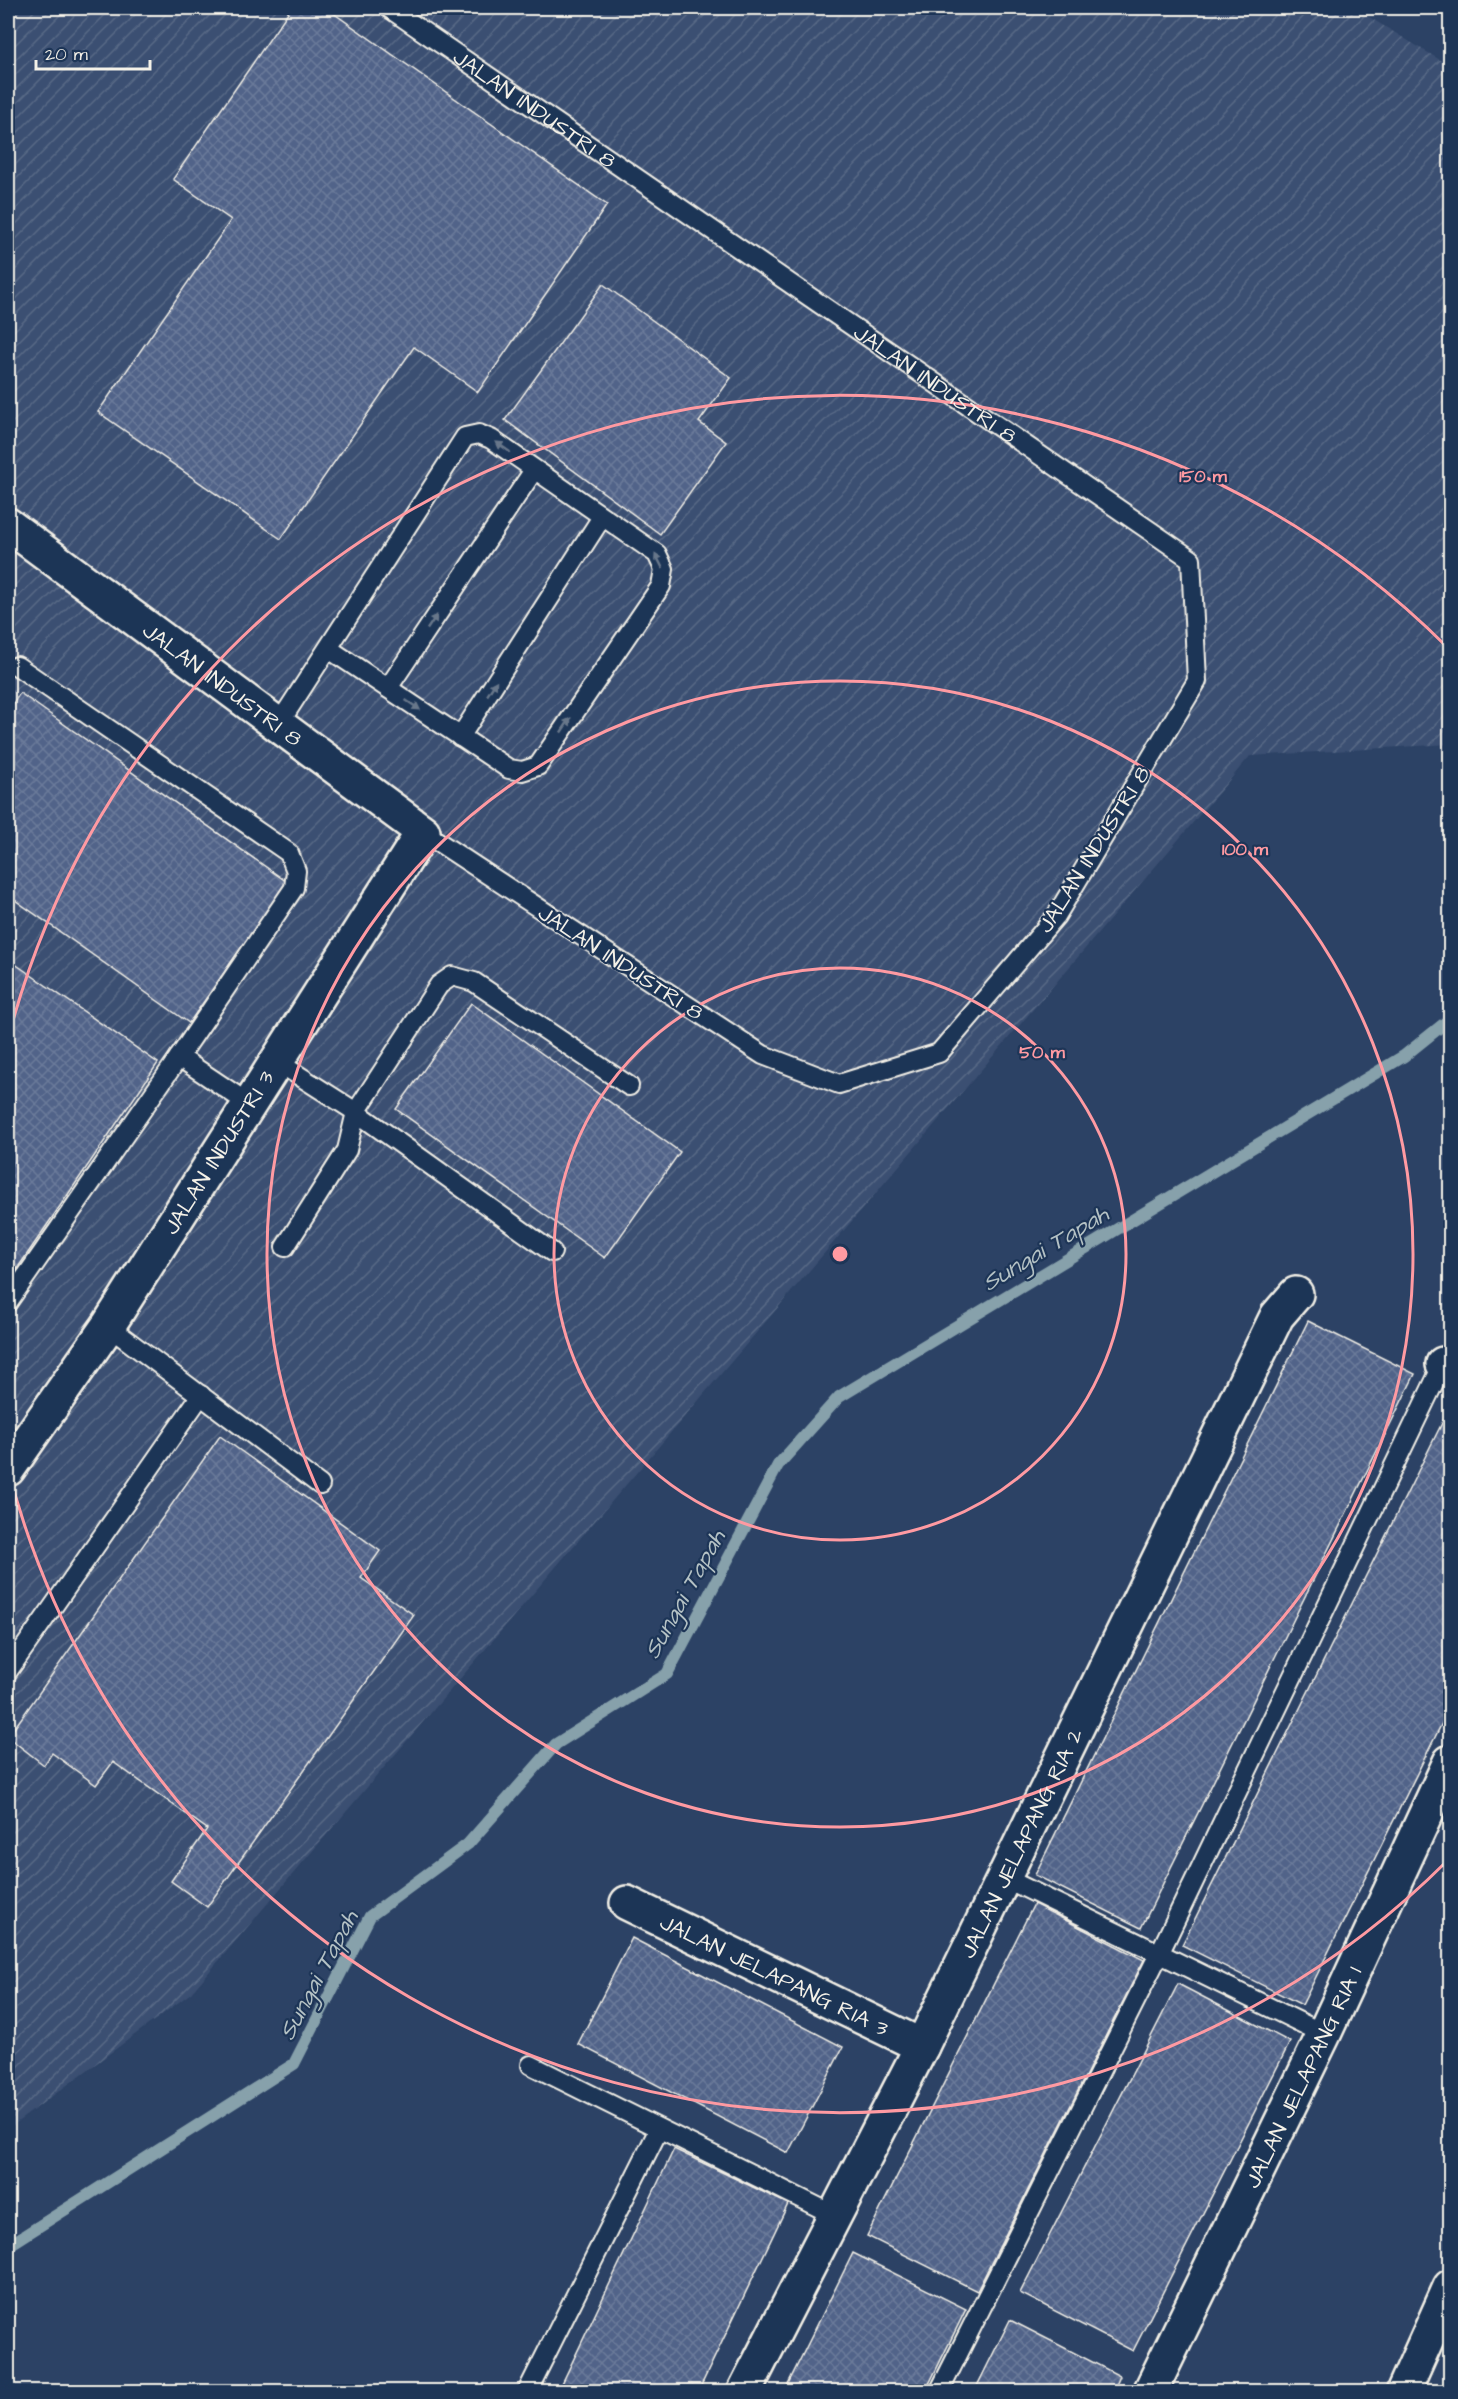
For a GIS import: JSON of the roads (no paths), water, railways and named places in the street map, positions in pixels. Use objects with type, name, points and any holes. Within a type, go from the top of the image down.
[{"type":"street","name":"JALAN INDUSTRI 8","points":[[8,525],[423,832]]},
{"type":"street","name":"JALAN INDUSTRI 3","points":[[8,1469],[108,1326],[423,832]]},
{"type":"street","name":"JALAN JELAPANG RIA 2","points":[[744,2391],[922,2046],[1277,1316],[1296,1294]]},
{"type":"street","name":"JALAN JELAPANG RIA 1","points":[[1149,2391],[1324,2034],[1450,1762]]},
{"type":"street","name":"JALAN JELAPANG RIA 3","points":[[627,1903],[922,2046]]},
{"type":"street","points":[[1403,2391],[1450,2287]]},
{"type":"lane","name":"JALAN INDUSTRI 8","points":[[389,8],[1191,559],[1197,681],[1056,915],[939,1053],[839,1084],[763,1055],[423,832]]},
{"type":"lane","points":[[278,725],[465,436],[479,434],[491,439],[657,554],[664,569],[660,586],[538,766],[522,771],[509,769],[329,648]]},
{"type":"lane","points":[[388,688],[534,470]]},
{"type":"lane","points":[[460,737],[602,517]]},
{"type":"lane","points":[[8,1302],[294,888],[296,871],[290,853],[17,666]]},
{"type":"lane","points":[[285,1247],[347,1150],[356,1112],[439,985],[452,976],[474,982],[629,1086]]},
{"type":"lane","points":[[179,1057],[249,1104]]},
{"type":"lane","points":[[276,1061],[356,1112],[552,1252]]},
{"type":"lane","points":[[108,1326],[320,1485]]},
{"type":"lane","points":[[939,2391],[1160,1952],[1447,1366]]},
{"type":"lane","points":[[8,1671],[201,1395]]},
{"type":"lane","points":[[1005,1878],[1324,2034]]},
{"type":"lane","points":[[531,2065],[836,2216]]},
{"type":"lane","points":[[527,2391],[659,2129]]},
{"type":"waterway","name":"Sungai Tapah","points":[[8,2246],[294,2064],[370,1916],[468,1844],[556,1744],[667,1674],[778,1465],[839,1397],[1404,1056],[1450,1019]]}]
